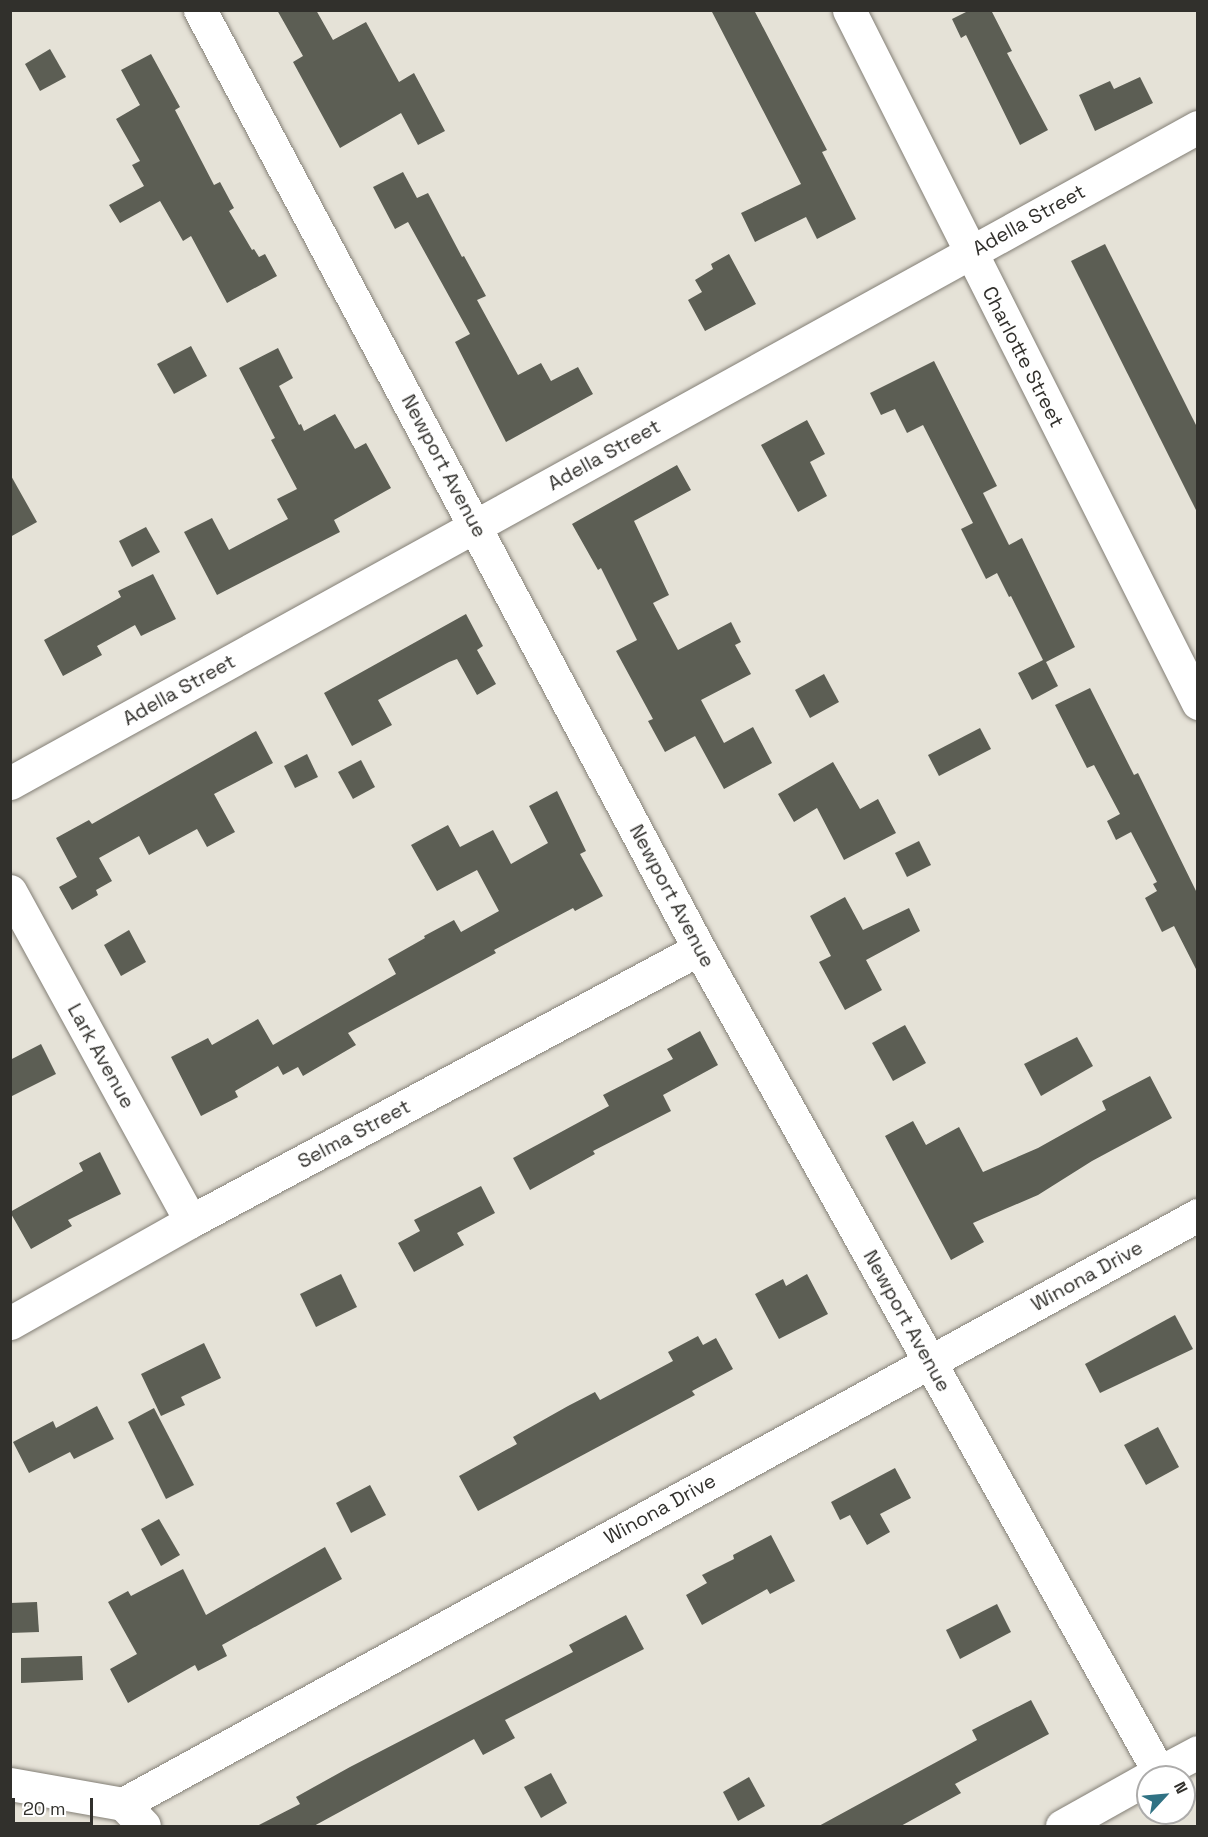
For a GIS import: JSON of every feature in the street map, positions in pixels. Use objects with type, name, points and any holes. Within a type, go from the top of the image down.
[{"type":"street","name":"Newport Avenue","points":[[200,10],[476,525],[699,949],[930,1361],[1147,1765]]},
{"type":"street","name":"Charlotte Street","points":[[849,10],[1197,703]]},
{"type":"street","name":"Adella Street","points":[[10,783],[1197,127]]},
{"type":"street","name":"Lark Avenue","points":[[10,891],[191,1221]]},
{"type":"street","name":"Selma Street","points":[[10,1323],[191,1221],[699,949]]},
{"type":"street","name":"Winona Drive","points":[[134,1815],[930,1361],[1197,1215]]},
{"type":"street","points":[[1173,1765],[1197,1752]]},
{"type":"street","points":[[10,1784],[134,1815]]},
{"type":"street","points":[[1062,1827],[1136,1786]]},
{"type":"building","points":[[277,10],[316,10],[333,40],[366,22],[399,82],[414,73],[445,131],[418,145],[401,113],[340,148],[293,62],[303,56]]},
{"type":"building","points":[[711,10],[754,10],[827,150],[822,152],[856,219],[817,239],[806,217],[755,242],[741,213],[801,184]]},
{"type":"building","points":[[970,10],[991,10],[1012,51],[1007,53],[1048,130],[1020,145],[966,35],[961,38],[952,19]]},
{"type":"building","points":[[50,49],[66,77],[40,91],[25,64]]},
{"type":"building","points":[[151,54],[180,107],[175,110],[214,185],[220,182],[234,208],[229,211],[252,250],[254,249],[259,257],[265,254],[277,276],[227,303],[191,236],[183,241],[160,201],[120,223],[109,205],[144,186],[132,165],[140,161],[116,119],[140,105],[121,70]]},
{"type":"building","points":[[1140,77],[1153,103],[1095,131],[1079,95],[1110,81],[1114,89]]},
{"type":"building","points":[[403,172],[417,198],[428,193],[462,257],[464,256],[486,296],[477,300],[518,375],[541,363],[551,381],[578,367],[593,394],[506,442],[455,342],[470,334],[408,222],[395,229],[373,187]]},
{"type":"building","points":[[1105,244],[1197,427],[1197,512],[1071,261]]},
{"type":"building","points":[[729,254],[756,304],[705,331],[688,300],[702,292],[695,280],[713,269],[711,264]]},
{"type":"building","points":[[191,346],[207,376],[174,394],[157,364]]},
{"type":"building","points":[[278,348],[293,378],[279,386],[299,425],[301,424],[304,431],[335,414],[355,449],[366,443],[391,488],[334,520],[340,532],[217,595],[184,532],[212,518],[229,550],[288,519],[277,499],[297,489],[271,440],[275,438],[239,368]]},
{"type":"building","points":[[934,361],[997,486],[983,493],[1009,545],[1022,538],[1075,647],[1046,662],[1058,686],[1032,700],[1018,673],[1043,660],[997,573],[986,579],[961,529],[973,523],[923,425],[907,433],[895,409],[881,415],[870,393]]},
{"type":"building","points":[[807,420],[825,454],[810,462],[827,496],[798,512],[761,445]]},
{"type":"building","points":[[677,465],[691,490],[634,521],[669,595],[653,603],[678,650],[731,622],[741,642],[735,645],[751,674],[701,700],[724,743],[753,727],[772,763],[724,789],[695,736],[665,752],[648,721],[653,719],[616,651],[637,640],[601,568],[598,570],[572,524]]},
{"type":"building","points":[[10,474],[37,522],[10,537]]},
{"type":"building","points":[[146,527],[160,552],[132,567],[119,541]]},
{"type":"building","points":[[153,574],[176,619],[141,636],[135,625],[97,646],[102,655],[63,676],[44,640],[121,597],[118,591]]},
{"type":"building","points":[[466,614],[483,646],[477,650],[496,684],[477,695],[457,659],[449,662],[378,700],[392,725],[352,746],[324,693]]},
{"type":"building","points":[[824,674],[839,702],[810,718],[795,690]]},
{"type":"building","points":[[1090,688],[1134,775],[1138,773],[1197,893],[1197,971],[1174,926],[1162,932],[1145,898],[1157,891],[1153,884],[1157,882],[1131,832],[1116,840],[1107,821],[1120,814],[1094,765],[1087,768],[1055,705]]},
{"type":"building","points":[[980,728],[991,749],[939,776],[928,755]]},
{"type":"building","points":[[256,731],[273,763],[214,794],[235,832],[207,847],[197,829],[149,855],[139,836],[99,858],[112,881],[96,890],[98,895],[72,910],[59,887],[77,877],[56,838],[89,820],[92,824]]},
{"type":"building","points":[[307,754],[318,777],[295,788],[284,766]]},
{"type":"building","points":[[361,760],[375,787],[353,799],[338,772]]},
{"type":"building","points":[[833,762],[860,809],[878,799],[896,833],[844,860],[817,808],[794,822],[778,794]]},
{"type":"building","points":[[557,791],[586,851],[580,854],[603,896],[575,911],[573,908],[494,950],[496,953],[348,1033],[356,1045],[303,1076],[298,1067],[283,1075],[278,1066],[235,1091],[238,1097],[201,1116],[171,1057],[208,1038],[212,1045],[258,1019],[273,1045],[396,974],[388,959],[425,938],[424,936],[454,920],[461,932],[499,911],[477,870],[437,891],[411,845],[448,825],[460,847],[493,830],[511,864],[548,843],[529,806]]},
{"type":"building","points":[[919,841],[931,865],[907,877],[895,853]]},
{"type":"building","points":[[845,897],[863,930],[909,908],[920,931],[866,960],[882,990],[845,1010],[819,962],[831,956],[810,916]]},
{"type":"building","points":[[129,930],[146,962],[121,976],[104,945]]},
{"type":"building","points":[[905,1025],[926,1063],[893,1081],[872,1043]]},
{"type":"building","points":[[700,1031],[718,1065],[663,1095],[671,1111],[593,1151],[595,1154],[530,1190],[513,1158],[609,1106],[603,1095],[673,1059],[667,1049]]},
{"type":"building","points":[[1077,1037],[1093,1066],[1041,1096],[1024,1064]]},
{"type":"building","points":[[41,1044],[56,1074],[10,1097],[10,1060]]},
{"type":"building","points":[[1150,1076],[1172,1118],[1092,1161],[1038,1195],[973,1223],[984,1242],[951,1260],[885,1136],[913,1121],[926,1145],[959,1127],[983,1172],[1038,1148],[1106,1110],[1102,1101]]},
{"type":"building","points":[[100,1152],[121,1194],[68,1220],[72,1226],[31,1249],[10,1212],[83,1171],[79,1163]]},
{"type":"building","points":[[481,1186],[495,1213],[457,1233],[464,1245],[414,1272],[398,1243],[420,1231],[414,1220]]},
{"type":"building","points":[[341,1274],[357,1307],[316,1327],[300,1294]]},
{"type":"building","points":[[807,1274],[828,1314],[779,1339],[755,1294],[783,1279],[786,1286]]},
{"type":"building","points":[[1175,1315],[1193,1349],[1100,1393],[1085,1364]]},
{"type":"building","points":[[698,1336],[703,1345],[716,1338],[733,1369],[692,1391],[695,1395],[478,1511],[459,1476],[517,1444],[513,1437],[568,1406],[595,1392],[600,1400],[673,1361],[668,1352]]},
{"type":"building","points":[[204,1343],[221,1378],[181,1397],[185,1405],[161,1416],[141,1374]]},
{"type":"building","points":[[97,1406],[114,1439],[74,1459],[70,1452],[29,1473],[13,1442],[53,1421],[56,1428]]},
{"type":"building","points":[[154,1408],[194,1485],[166,1499],[128,1422]]},
{"type":"building","points":[[1158,1427],[1179,1467],[1146,1485],[1124,1445]]},
{"type":"building","points":[[895,1468],[911,1498],[880,1514],[890,1532],[867,1545],[850,1515],[840,1520],[831,1502]]},
{"type":"building","points":[[370,1485],[386,1515],[351,1533],[336,1503]]},
{"type":"building","points":[[159,1519],[180,1555],[161,1566],[141,1529]]},
{"type":"building","points":[[771,1535],[795,1581],[770,1594],[767,1589],[702,1625],[686,1595],[707,1583],[702,1575],[734,1559],[733,1555]]},
{"type":"building","points":[[325,1547],[342,1579],[222,1645],[227,1656],[198,1671],[195,1665],[128,1703],[110,1669],[137,1654],[108,1602],[128,1591],[131,1596],[183,1569],[206,1615]]},
{"type":"building","points":[[37,1602],[39,1632],[10,1633],[10,1603]]},
{"type":"building","points":[[997,1604],[1011,1632],[960,1659],[946,1630]]},
{"type":"building","points":[[626,1615],[644,1649],[505,1720],[515,1738],[483,1755],[474,1739],[312,1827],[255,1827],[300,1804],[296,1797],[350,1767],[573,1652],[569,1645]]},
{"type":"building","points":[[82,1656],[83,1680],[21,1683],[21,1658]]},
{"type":"building","points":[[1031,1700],[1049,1734],[955,1784],[961,1793],[899,1827],[817,1827],[977,1740],[972,1730]]},
{"type":"building","points":[[551,1773],[567,1803],[541,1818],[524,1787]]},
{"type":"building","points":[[749,1777],[765,1806],[738,1821],[723,1792]]}]
